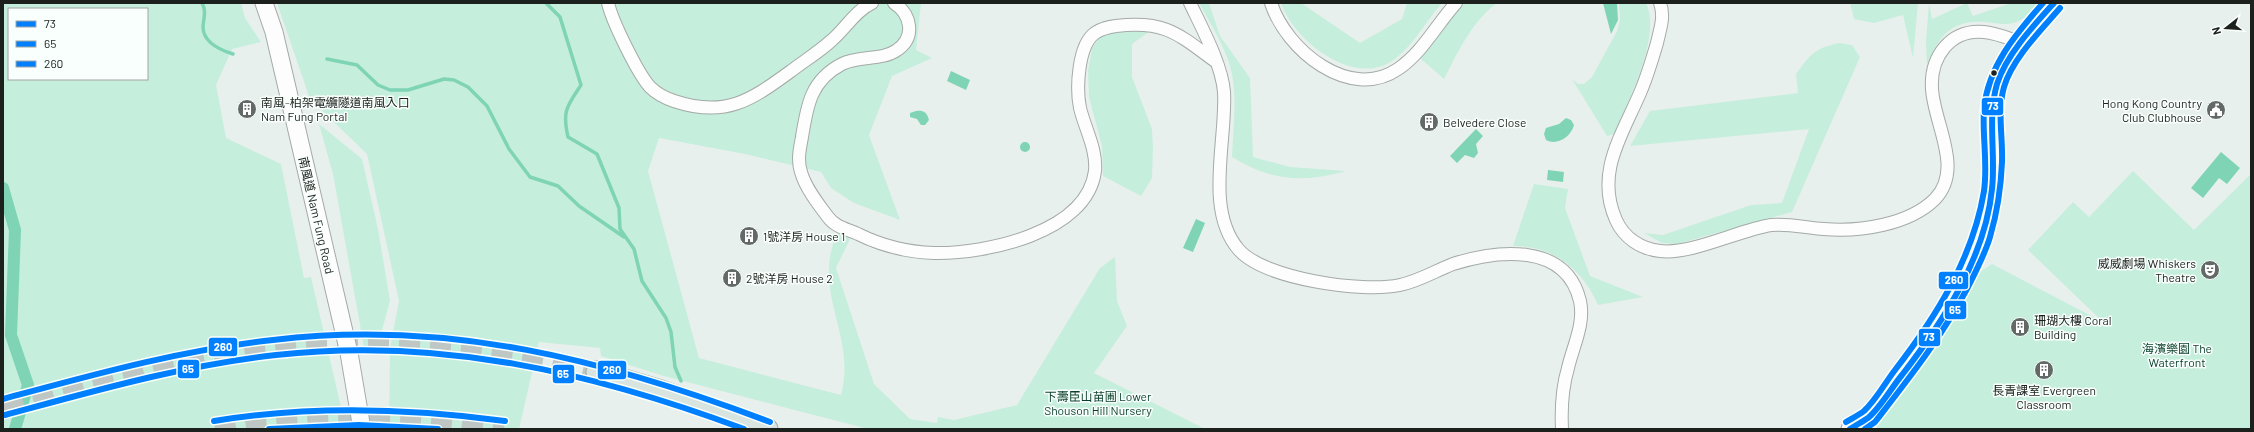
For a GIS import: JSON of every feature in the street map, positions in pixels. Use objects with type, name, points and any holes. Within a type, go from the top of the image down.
[{"type":"highway","points":[[597,372],[661,391],[766,429]]},
{"type":"main road","name":"南風道 Nam Fung Road","points":[[264,3],[274,32],[347,345],[362,429]]},
{"type":"main road","points":[[1850,429],[1866,423],[1936,328],[1956,295],[1976,253],[1987,221],[1992,190],[1994,162],[1992,110],[1995,91],[2006,64],[2022,39],[2054,3]]},
{"type":"street","points":[[608,3],[614,22],[646,80],[654,90],[664,97],[680,103],[715,108],[738,104],[764,91],[832,40],[872,3]]},
{"type":"street","points":[[894,3],[901,8],[908,19],[909,32],[904,44],[894,52],[843,63],[820,82],[808,100],[799,158],[802,176],[830,220],[839,227],[875,242],[903,249],[953,252],[1006,243],[1050,226],[1070,214],[1082,203],[1093,180],[1095,162],[1092,144],[1080,107],[1079,74],[1086,44],[1096,32],[1108,27],[1134,24],[1160,26],[1178,34],[1216,61]]},
{"type":"street","points":[[1190,3],[1216,61],[1224,92],[1220,164],[1222,210],[1229,234],[1240,251],[1258,264],[1287,276],[1341,285],[1377,288],[1408,284],[1452,265],[1482,257],[1529,255],[1551,263],[1563,271],[1574,286],[1581,312],[1579,330],[1568,368],[1563,394],[1562,429]]},
{"type":"street","points":[[1271,3],[1282,28],[1310,57],[1343,76],[1365,80],[1387,75],[1405,64],[1456,3]]},
{"type":"street","points":[[1660,3],[1662,20],[1655,48],[1646,78],[1612,156],[1608,187],[1612,209],[1622,231],[1636,243],[1661,251],[1678,250],[1771,225],[1788,225],[1823,229],[1863,229],[1885,224],[1921,209],[1940,193],[1947,173],[1947,159],[1932,88],[1934,69],[1943,48],[1956,37],[1977,31],[2022,39]]},
{"type":"green space","points":[[3,3],[241,3],[245,18],[261,42],[232,49],[216,85],[226,138],[281,164],[304,278],[311,277],[346,429],[3,429]]},
{"type":"green space","name":"下壽臣山苗圃 Lower Shouson Hill Nursery","points":[[277,3],[921,3],[916,50],[932,58],[892,76],[869,135],[900,220],[854,203],[831,188],[821,172],[745,154],[659,138],[648,171],[699,358],[841,395],[844,373],[843,353],[831,295],[829,276],[830,255],[837,233],[850,239],[836,268],[874,384],[910,419],[937,423],[938,417],[954,420],[1017,405],[1100,268],[1115,257],[1117,301],[1127,326],[1094,373],[1205,429],[868,429],[664,376],[601,356],[600,348],[539,342],[519,429],[389,429],[390,348],[399,301],[367,154],[310,99]]},
{"type":"green space","points":[[1199,3],[1209,3],[1220,36],[1250,78],[1253,157],[1290,167],[1346,171],[1316,177],[1288,178],[1260,171],[1232,157],[1234,96],[1231,72],[1222,45]]},
{"type":"green space","points":[[1281,3],[1301,3],[1360,43],[1402,19],[1407,3],[1442,3],[1413,41],[1400,55],[1392,61],[1377,68],[1360,68],[1343,64],[1327,56],[1312,45],[1298,32]]},
{"type":"green space","points":[[1463,3],[1497,3],[1480,19],[1466,38],[1444,79],[1420,58]]},
{"type":"green space","points":[[1619,3],[1646,3],[1650,17],[1650,33],[1647,51],[1634,87],[1614,134],[1607,136],[1572,79],[1578,84],[1584,84],[1592,77],[1617,31],[1620,20]]},
{"type":"green space","points":[[1850,3],[1918,3],[1913,58],[1903,15],[1874,23],[1854,19]]},
{"type":"green space","points":[[1929,3],[1932,19],[1967,3],[1973,16],[2011,3],[2040,3],[2026,17],[2012,23],[1973,22],[1955,27],[1947,32],[1941,39],[1936,46],[1927,66],[1926,41]]},
{"type":"green space","points":[[1150,31],[1132,44],[1132,77],[1152,129],[1152,178],[1141,196],[1103,176],[1102,146],[1089,97],[1088,71],[1092,48],[1099,38],[1109,33]]},
{"type":"green space","points":[[1839,43],[1852,45],[1860,57],[1792,212],[1677,244],[1662,243],[1644,233],[1663,235],[1751,205],[1782,203],[1809,129],[1630,146],[1650,111],[1798,93],[1796,74],[1809,57],[1818,50]]},
{"type":"green space","points":[[319,124],[362,159],[378,229],[390,301],[382,330],[365,353],[333,174]]},
{"type":"green space","name":"海濱樂園 The Waterfront","points":[[2133,171],[2194,230],[2251,174],[2251,429],[1877,429],[1877,424],[1946,329],[1977,274],[1992,264],[2103,322],[2028,250],[2073,202],[2089,217]]},
{"type":"green space","points":[[1534,184],[1568,189],[1565,208],[1590,276],[1643,297],[1598,305],[1592,292],[1584,281],[1565,262],[1554,255],[1541,250],[1513,246]]},
{"type":"shaded area","points":[[1603,3],[1617,3],[1618,20],[1611,34]]},
{"type":"shaded area","points":[[951,71],[970,80],[966,90],[947,81]]},
{"type":"shaded area","points":[[923,111],[926,113],[929,120],[925,125],[921,125],[917,119],[910,117],[910,113]]},
{"type":"shaded area","points":[[1566,118],[1571,120],[1574,125],[1567,137],[1555,142],[1546,140],[1544,134],[1546,128],[1559,124]]},
{"type":"shaded area","points":[[1476,129],[1483,136],[1476,144],[1478,153],[1474,158],[1465,155],[1457,163],[1450,156]]},
{"type":"shaded area","points":[[1023,142],[1027,142],[1029,143],[1029,151],[1023,152],[1020,149],[1020,145]]},
{"type":"shaded area","points":[[2221,152],[2240,168],[2227,184],[2219,178],[2203,198],[2191,188]]},
{"type":"shaded area","points":[[1548,170],[1564,172],[1563,182],[1547,180]]},
{"type":"shaded area","points":[[1196,219],[1205,223],[1193,252],[1183,248]]},
{"type":"waterway","points":[[202,3],[205,12],[203,28],[206,38],[218,48],[233,54]]},
{"type":"waterway","points":[[546,3],[560,17],[581,85],[572,98],[567,109],[566,128],[568,137],[597,154],[619,208],[620,229],[634,249],[642,281],[666,318],[671,332],[675,367],[681,381]]},
{"type":"waterway","points":[[327,59],[357,65],[378,85],[390,90],[408,90],[444,79],[454,80],[468,87],[487,106],[509,149],[530,177],[558,186],[579,206],[624,237]]},
{"type":"waterway","points":[[3,188],[15,230],[11,335],[28,385],[15,429]]},
{"type":"tunnel","points":[[3,407],[157,367],[196,359],[274,347],[314,344],[386,343],[457,348],[527,358],[597,372]]},
{"type":"tunnel","points":[[215,429],[251,423],[323,417],[432,420],[504,429]]},
{"type":"transit line","name":"260","points":[[1846,422],[1864,411],[1876,397],[1925,329],[1951,286],[1962,263],[1979,216],[1984,191],[1984,109],[1991,79],[2005,52],[2043,3]]},
{"type":"transit line","name":"73","points":[[1850,429],[1868,418],[1881,403],[1917,355],[1947,311],[1960,288],[1981,240],[1988,215],[1993,176],[1992,123],[1994,97],[1997,84],[2007,62],[2021,41],[2054,3]]},
{"type":"transit line","name":"65","points":[[1865,429],[1875,422],[1913,373],[1936,340],[1958,306],[1980,262],[1988,243],[1997,210],[2000,191],[2002,162],[2001,106],[2004,87],[2013,66],[2020,56],[2060,8]]},
{"type":"transit line","name":"260","points":[[3,399],[137,364],[239,344],[338,335],[402,335],[465,340],[526,350],[588,363],[648,380],[770,422]]},
{"type":"transit line","name":"65","points":[[5,415],[139,380],[242,359],[337,351],[397,351],[456,355],[514,364],[572,376],[630,391],[744,429]]},
{"type":"transit line","name":"260","points":[[214,421],[287,412],[359,410],[432,413],[505,421]]},
{"type":"transit line","name":"65","points":[[269,429],[359,425],[438,429]]},
{"type":"place","name":"南風-柏架電纜隧道南風入口 Nam Fung Portal","points":[[247,109]]},
{"type":"place","name":"Hong Kong Country Club Clubhouse","points":[[2216,110]]},
{"type":"place","name":"Belvedere Close","points":[[1429,122]]},
{"type":"place","name":"1號洋房 House 1","points":[[749,236]]},
{"type":"place","name":"威威劇場 Whiskers Theatre","points":[[2210,270]]},
{"type":"place","name":"2號洋房 House 2","points":[[732,278]]},
{"type":"place","name":"珊瑚大樓 Coral Building","points":[[2020,327]]},
{"type":"place","name":"長青課室 Evergreen Classroom","points":[[2044,370]]}]
